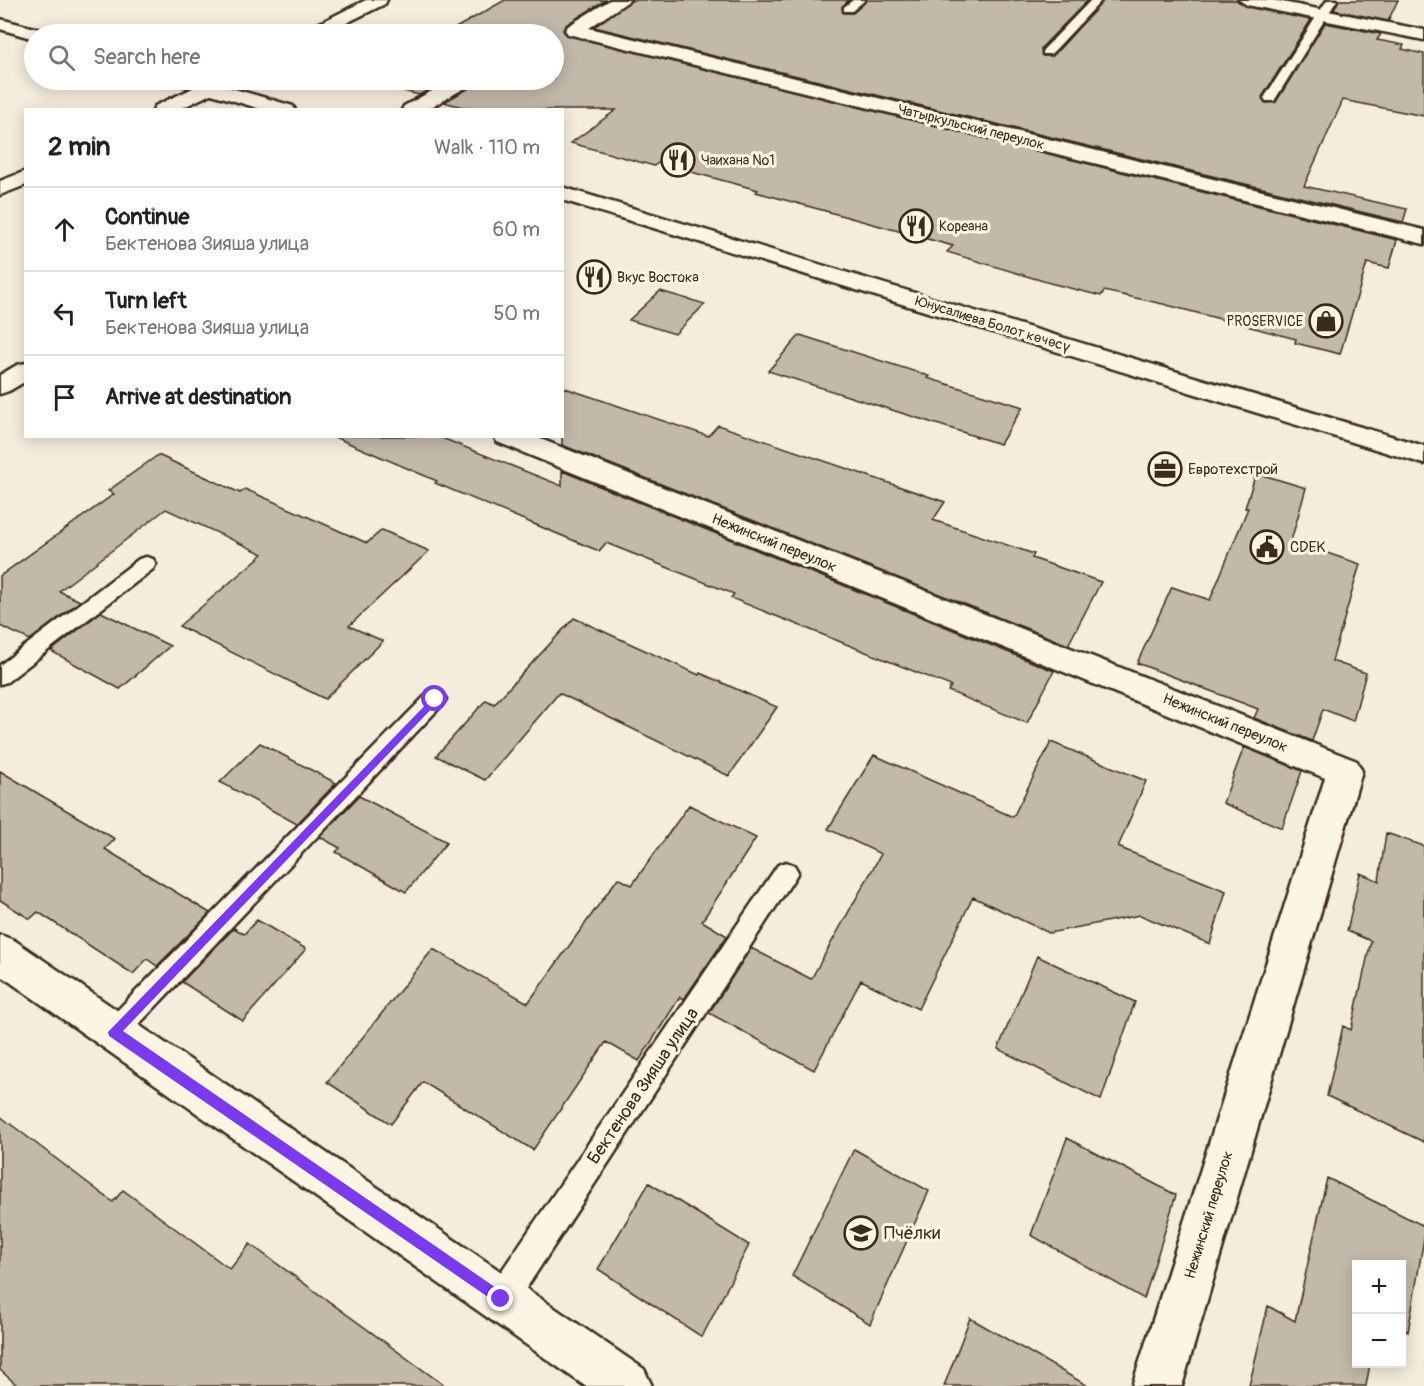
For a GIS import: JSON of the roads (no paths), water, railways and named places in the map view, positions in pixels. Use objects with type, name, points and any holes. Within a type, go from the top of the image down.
[{"type":"street","points":[[332,24],[379,0]]},
{"type":"street","points":[[564,32],[574,30],[622,0]]},
{"type":"street","points":[[1247,0],[1328,7],[1424,35]]},
{"type":"street","points":[[0,24],[24,31]]},
{"type":"street","name":"Чатыркульский переулок","points":[[574,30],[1424,237]]},
{"type":"street","points":[[166,108],[203,90]]},
{"type":"street","points":[[235,90],[281,108]]},
{"type":"street","points":[[415,108],[447,90]]},
{"type":"street","points":[[0,189],[24,178]]},
{"type":"street","name":"Юнусалиева Болот көчөсү","points":[[564,194],[1424,455]]},
{"type":"street","points":[[0,386],[24,371]]},
{"type":"street","name":"Нежинский переулок","points":[[512,438],[1345,771],[1157,1386]]},
{"type":"street","points":[[0,953],[627,1386]]},
{"type":"lane","points":[[848,9],[860,0]]},
{"type":"lane","points":[[1047,52],[1097,0]]},
{"type":"lane","points":[[1270,98],[1328,7]]},
{"type":"lane","points":[[0,676],[146,564]]},
{"type":"lane","points":[[114,1032],[435,699]]},
{"type":"lane","name":"Бектенова Зияша улица","points":[[501,1299],[786,872]]},
{"type":"place","name":"Чаихана №1","points":[[678,160]]},
{"type":"place","name":"Кореана","points":[[916,226]]},
{"type":"place","name":"Вкус Востока","points":[[594,277]]},
{"type":"place","name":"PROSERVICE","points":[[1326,321]]},
{"type":"place","name":"Евротехстрой","points":[[1165,469]]},
{"type":"place","name":"CDEK","points":[[1267,547]]},
{"type":"place","name":"Пчёлки","points":[[861,1233]]}]
